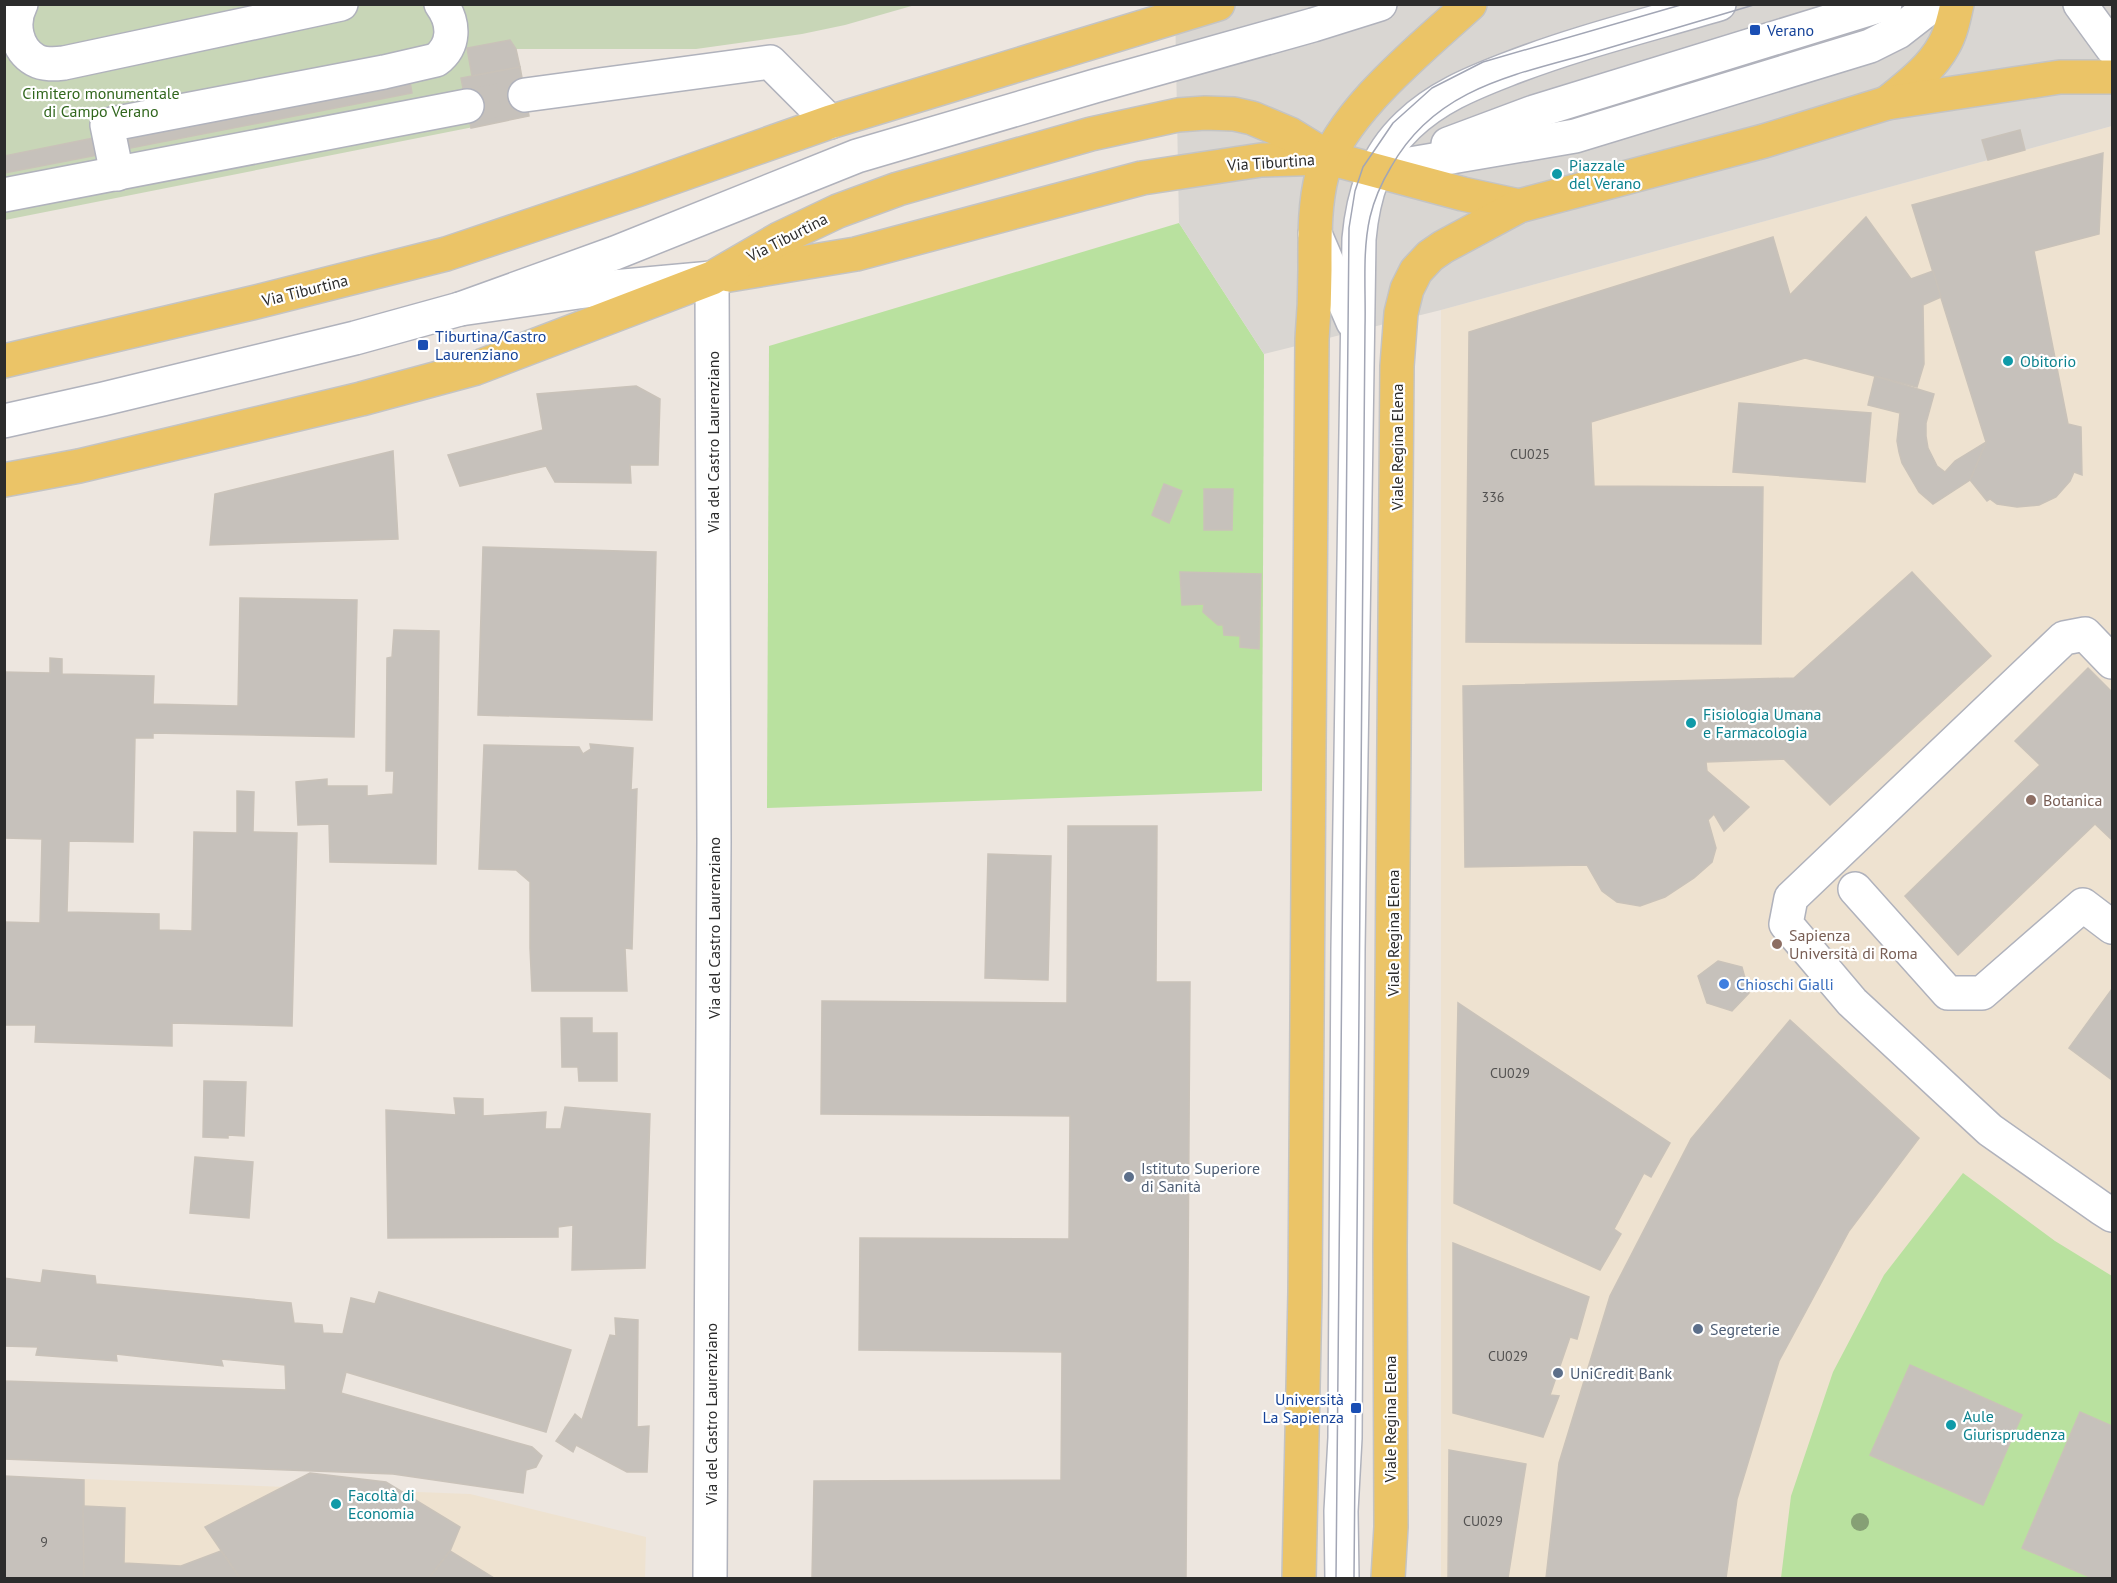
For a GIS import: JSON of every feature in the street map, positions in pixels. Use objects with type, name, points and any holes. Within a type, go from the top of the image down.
[{"type":"main road","name":"Via Tiburtina","points":[[4,361],[256,302],[446,254],[830,122],[1218,4]]},
{"type":"main road","points":[[1299,1578],[1305,1280],[1312,339],[1318,194],[1329,158],[1340,138],[1371,99],[1401,67],[1470,4]]},
{"type":"main road","points":[[1887,103],[1927,68],[1944,46],[1951,31],[1958,4]]},
{"type":"main road","points":[[1407,289],[1416,271],[1436,251],[1519,206],[1764,141],[1887,103],[2060,77],[2112,77]]},
{"type":"main road","name":"Via Tiburtina","points":[[4,480],[79,466],[350,402],[476,368],[712,278],[779,239],[838,211],[898,189],[1091,134],[1178,115],[1234,114],[1252,118],[1290,134],[1329,158]]},
{"type":"main road","name":"Via Tiburtina","points":[[712,278],[856,254],[1142,178],[1261,160],[1329,158]]},
{"type":"main road","points":[[1329,158],[1452,191],[1519,206]]},
{"type":"main road","name":"Viale Regina Elena","points":[[1388,1578],[1397,366],[1399,332],[1407,289]]},
{"type":"street","points":[[21,4],[15,26],[19,42],[36,61],[48,64],[73,61],[341,4]]},
{"type":"street","points":[[117,174],[107,125],[384,72],[435,60],[442,56],[449,45],[452,31],[441,4]]},
{"type":"street","name":"Via Tiburtina","points":[[4,421],[332,343],[460,309],[615,253],[857,156],[1380,4]]},
{"type":"street","points":[[1342,1578],[1348,949],[1361,219],[1366,190],[1391,145],[1406,127],[1438,100],[1544,55],[1719,4]]},
{"type":"street","points":[[1376,171],[1534,112],[1886,4]]},
{"type":"street","points":[[1376,171],[1540,144],[1623,122],[1870,46],[1898,32],[1934,4]]},
{"type":"street","points":[[2080,4],[2112,48]]},
{"type":"street","points":[[525,95],[770,62],[830,122]]},
{"type":"street","points":[[4,195],[466,106]]},
{"type":"street","points":[[1315,234],[1359,335]]},
{"type":"street","name":"Via Tiburtina","points":[[460,309],[613,287],[712,278]]},
{"type":"street","name":"Via del Castro Laurenziano","points":[[710,1578],[714,841],[712,278]]},
{"type":"street","points":[[1359,335],[1407,289]]},
{"type":"street","points":[[2112,662],[2085,634],[2064,638],[1791,898],[1786,924],[1852,1002],[1990,1130],[2112,1215]]},
{"type":"street","points":[[1855,889],[1948,993],[1982,993],[2083,905],[2112,927]]},
{"type":"shaded area","name":"Piazzale del Verano","points":[[1175,5],[2112,5],[2112,126],[1441,310],[1264,354],[1179,223]]},
{"type":"shaded area","name":"Sapienza Università di Roma","points":[[2112,126],[2112,1578],[1441,1578],[1441,310]]},
{"type":"shaded area","points":[[5,1476],[470,1494],[646,1537],[645,1578],[5,1578]]},
{"type":"green space","name":"Cimitero monumentale di Campo Verano","points":[[5,5],[915,5],[845,25],[802,34],[696,49],[516,49],[529,116],[5,220]]},
{"type":"green space","points":[[1179,223],[1264,354],[1262,791],[767,808],[769,346]]},
{"type":"green space","points":[[1963,1173],[2055,1241],[2112,1276],[2112,1578],[1781,1578],[1791,1496],[1833,1372],[1884,1275]]},
{"type":"building","points":[[510,40],[516,49],[520,67],[472,76],[467,48]]},
{"type":"building","points":[[520,67],[529,116],[471,128],[461,78]]},
{"type":"building","points":[[409,76],[412,93],[126,149],[122,132]]},
{"type":"building","points":[[2020,130],[2025,150],[1988,160],[1982,140]]},
{"type":"building","points":[[94,138],[98,155],[4,173],[4,156]]},
{"type":"building","name":"Obitorio","points":[[2103,153],[2099,234],[2034,251],[2068,424],[2081,427],[2082,475],[2074,472],[2070,481],[2056,497],[2039,505],[2017,507],[1997,504],[1990,499],[1987,501],[1970,480],[1986,442],[1912,205]]},
{"type":"building","points":[[1866,217],[1911,279],[1933,271],[1941,297],[1923,305],[1924,364],[1917,387],[1805,358],[1591,422],[1594,486],[1763,487],[1761,644],[1466,642],[1469,332],[1773,237],[1790,295]]},
{"type":"building","points":[[1875,376],[1934,394],[1926,423],[1926,436],[1928,448],[1937,466],[1945,472],[1955,461],[1986,442],[1970,480],[1933,504],[1919,492],[1902,463],[1899,452],[1897,441],[1900,413],[1868,405]]},
{"type":"building","points":[[636,386],[660,399],[658,465],[630,465],[631,483],[555,482],[546,466],[460,486],[448,455],[543,430],[537,394]]},
{"type":"building","points":[[1739,403],[1871,413],[1865,482],[1733,472]]},
{"type":"building","points":[[393,451],[398,539],[210,545],[215,494]]},
{"type":"building","points":[[1164,484],[1182,491],[1169,523],[1152,515]]},
{"type":"building","points":[[1204,489],[1233,489],[1232,530],[1204,530]]},
{"type":"building","points":[[483,547],[656,552],[652,720],[478,715]]},
{"type":"building","points":[[1180,572],[1261,574],[1259,649],[1240,647],[1240,636],[1224,635],[1223,625],[1218,625],[1203,612],[1204,604],[1182,605]]},
{"type":"building","name":"Fisiologia Umana e Farmacologia","points":[[1912,572],[1991,656],[1830,805],[1784,759],[1706,762],[1707,771],[1749,807],[1724,831],[1714,814],[1708,820],[1716,848],[1712,862],[1694,878],[1665,897],[1640,906],[1617,902],[1602,891],[1587,865],[1465,867],[1463,686],[1794,678]]},
{"type":"building","points":[[240,598],[357,600],[354,737],[153,733],[153,738],[135,738],[133,842],[69,841],[67,912],[159,914],[159,930],[192,931],[194,832],[237,833],[237,791],[254,792],[253,832],[297,833],[292,1026],[172,1023],[172,1046],[35,1042],[36,1025],[4,1025],[4,922],[40,923],[42,839],[4,838],[4,672],[50,673],[50,658],[62,659],[62,674],[154,676],[153,704],[238,706]]},
{"type":"building","points":[[394,630],[439,631],[436,864],[330,862],[329,824],[298,825],[296,782],[327,779],[327,786],[367,786],[367,796],[393,794],[394,771],[386,771],[387,658],[392,657]]},
{"type":"building","points":[[2088,668],[2112,692],[2112,840],[2095,824],[1958,955],[1905,896],[2040,765],[2015,741]]},
{"type":"building","points":[[590,744],[633,748],[631,790],[637,789],[632,949],[625,948],[627,991],[532,991],[530,882],[516,870],[479,869],[484,745],[579,747],[583,754],[591,749]]},
{"type":"building","name":"Istituto Superiore di Sanità","points":[[1068,826],[1157,826],[1156,982],[1190,982],[1186,1578],[812,1578],[814,1481],[1061,1480],[1062,1352],[859,1350],[860,1238],[1069,1239],[1070,1116],[821,1114],[822,1001],[1067,1003]]},
{"type":"building","points":[[988,854],[1051,856],[1048,980],[985,978]]},
{"type":"building","name":"Chioschi Gialli","points":[[1718,961],[1742,967],[1749,993],[1732,1011],[1707,1003],[1698,976]]},
{"type":"building","points":[[2112,989],[2112,1080],[2069,1048]]},
{"type":"building","points":[[1458,1003],[1670,1143],[1651,1177],[1644,1173],[1614,1229],[1621,1234],[1600,1270],[1454,1203]]},
{"type":"building","points":[[561,1018],[592,1018],[592,1033],[617,1033],[617,1081],[579,1081],[578,1067],[562,1067]]},
{"type":"building","name":"Segreterie","points":[[1790,1020],[1919,1138],[1849,1231],[1779,1361],[1737,1499],[1726,1578],[1546,1578],[1559,1463],[1610,1296],[1691,1139]]},
{"type":"building","points":[[204,1081],[246,1082],[244,1136],[203,1137]]},
{"type":"building","points":[[454,1098],[483,1099],[483,1116],[546,1112],[545,1129],[561,1129],[565,1107],[650,1114],[645,1268],[572,1270],[573,1225],[558,1227],[558,1237],[388,1238],[386,1110],[456,1115]]},
{"type":"building","points":[[195,1157],[253,1162],[249,1218],[190,1213]]},
{"type":"building","points":[[1453,1243],[1589,1297],[1577,1339],[1570,1337],[1550,1395],[1559,1396],[1543,1437],[1453,1413]]},
{"type":"building","points":[[43,1270],[95,1276],[96,1284],[291,1303],[294,1323],[322,1325],[323,1333],[343,1334],[351,1298],[375,1304],[379,1292],[571,1350],[546,1432],[346,1372],[341,1393],[532,1447],[542,1456],[536,1467],[526,1470],[523,1493],[393,1474],[4,1459],[4,1381],[286,1390],[285,1365],[221,1359],[223,1366],[116,1354],[117,1361],[36,1355],[38,1347],[4,1346],[4,1278],[41,1283]]},
{"type":"building","points":[[615,1318],[638,1320],[637,1427],[649,1426],[647,1472],[627,1472],[576,1445],[573,1452],[556,1441],[575,1414],[582,1420],[610,1335],[616,1336]]},
{"type":"building","name":"Aule Giurisprudenza","points":[[1910,1365],[2022,1415],[1983,1505],[1870,1455]]},
{"type":"building","name":"Aule Giurisprudenza","points":[[2080,1412],[2112,1426],[2112,1578],[2092,1578],[2022,1548]]},
{"type":"building","points":[[1449,1450],[1526,1464],[1508,1578],[1448,1578]]},
{"type":"building","name":"Facoltà di Economia","points":[[310,1473],[386,1482],[460,1527],[450,1551],[429,1578],[240,1578],[205,1527]]},
{"type":"building","points":[[4,1476],[84,1480],[84,1578],[4,1578]]},
{"type":"building","points":[[83,1506],[125,1508],[124,1563],[181,1566],[221,1551],[240,1578],[84,1578]]},
{"type":"building","points":[[450,1551],[494,1578],[429,1578]]},
{"type":"tunnel","points":[[467,106],[525,95]]},
{"type":"tram line","points":[[1336,1578],[1349,228],[1355,191],[1363,167],[1393,123],[1432,88],[1483,62],[1684,4]]},
{"type":"tram line","points":[[1354,1578],[1365,272],[1370,217],[1384,179],[1409,140],[1430,119],[1479,88],[1535,69],[1757,4]]},
{"type":"place","name":"Verano","points":[[1755,30]]},
{"type":"place","name":"Piazzale del Verano","points":[[1557,174]]},
{"type":"place","name":"Tiburtina/Castro Laurenziano","points":[[423,345]]},
{"type":"place","name":"Obitorio","points":[[2008,361]]},
{"type":"place","name":"Fisiologia Umana e Farmacologia","points":[[1691,723]]},
{"type":"place","name":"Botanica","points":[[2031,800]]},
{"type":"place","name":"Sapienza Università di Roma","points":[[1777,944]]},
{"type":"place","name":"Chioschi Gialli","points":[[1724,984]]},
{"type":"place","name":"Istituto Superiore di Sanità","points":[[1129,1177]]},
{"type":"place","name":"Segreterie","points":[[1698,1329]]},
{"type":"place","name":"UniCredit Bank","points":[[1558,1373]]},
{"type":"place","name":"Università La Sapienza","points":[[1356,1408]]},
{"type":"place","name":"Aule Giurisprudenza","points":[[1951,1425]]},
{"type":"place","name":"Facoltà di Economia","points":[[336,1504]]}]
